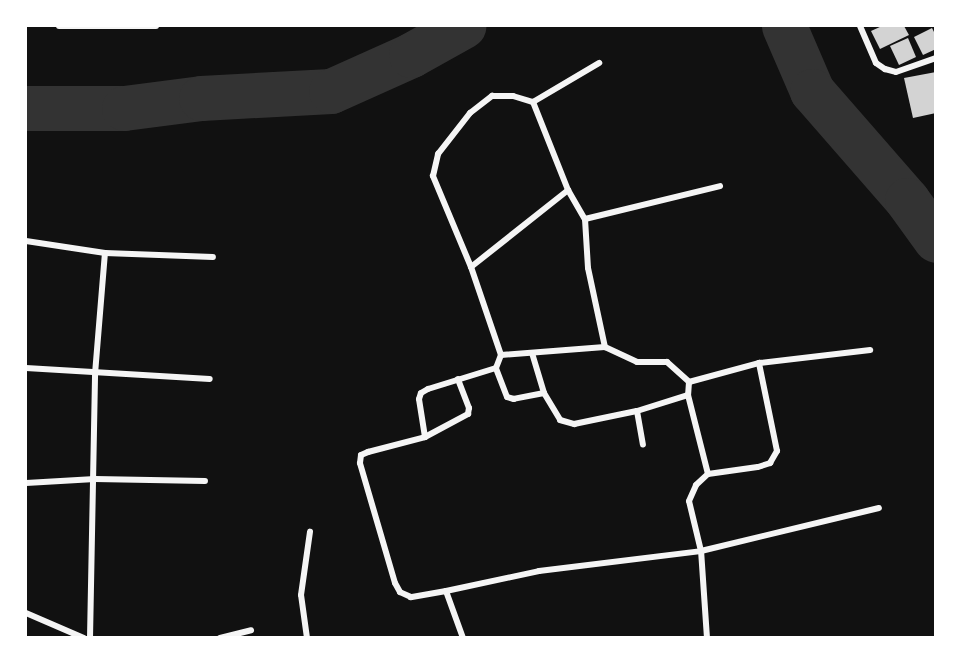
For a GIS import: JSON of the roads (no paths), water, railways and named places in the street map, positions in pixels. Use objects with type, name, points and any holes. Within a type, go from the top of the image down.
[{"type":"street","points":[[59,26],[156,26]]},
{"type":"street","points":[[860,26],[876,63],[885,69],[896,72],[936,58]]},
{"type":"street","points":[[544,393],[514,399],[507,397],[496,368],[501,355],[471,267],[432,176],[438,154],[470,113],[492,96],[513,96],[533,102],[599,63]]},
{"type":"street","points":[[533,102],[568,190],[585,219],[588,268],[605,347]]},
{"type":"street","points":[[585,219],[720,186]]},
{"type":"street","points":[[471,267],[568,190]]},
{"type":"street","points":[[26,241],[105,253],[213,257]]},
{"type":"street","points":[[90,638],[95,479],[95,374],[105,253]]},
{"type":"street","points":[[501,355],[605,347],[638,362],[668,362],[689,382]]},
{"type":"street","points":[[689,382],[759,363],[870,350]]},
{"type":"street","points":[[532,352],[544,393],[560,420],[574,424],[637,411],[688,395]]},
{"type":"street","points":[[707,638],[701,551],[689,501],[696,485],[708,474],[758,467],[770,463],[777,451],[759,363]]},
{"type":"street","points":[[26,368],[95,374],[210,379]]},
{"type":"street","points":[[425,437],[419,399],[422,393],[496,368]]},
{"type":"street","points":[[458,379],[470,408],[468,414],[425,437],[361,455],[360,463],[395,583],[400,592],[411,597],[539,571],[701,551],[879,508]]},
{"type":"street","points":[[689,382],[688,395],[708,474]]},
{"type":"street","points":[[637,411],[643,444]]},
{"type":"street","points":[[26,483],[95,479],[205,481]]},
{"type":"street","points":[[306,638],[301,595],[310,532]]},
{"type":"street","points":[[446,591],[463,638]]},
{"type":"street","points":[[26,613],[84,638]]},
{"type":"street","points":[[220,638],[251,630]]},
{"type":"waterway","points":[[26,108],[124,108],[201,98],[331,91],[411,55],[463,26]]},
{"type":"waterway","points":[[784,26],[812,91],[907,200],[936,240]]}]
